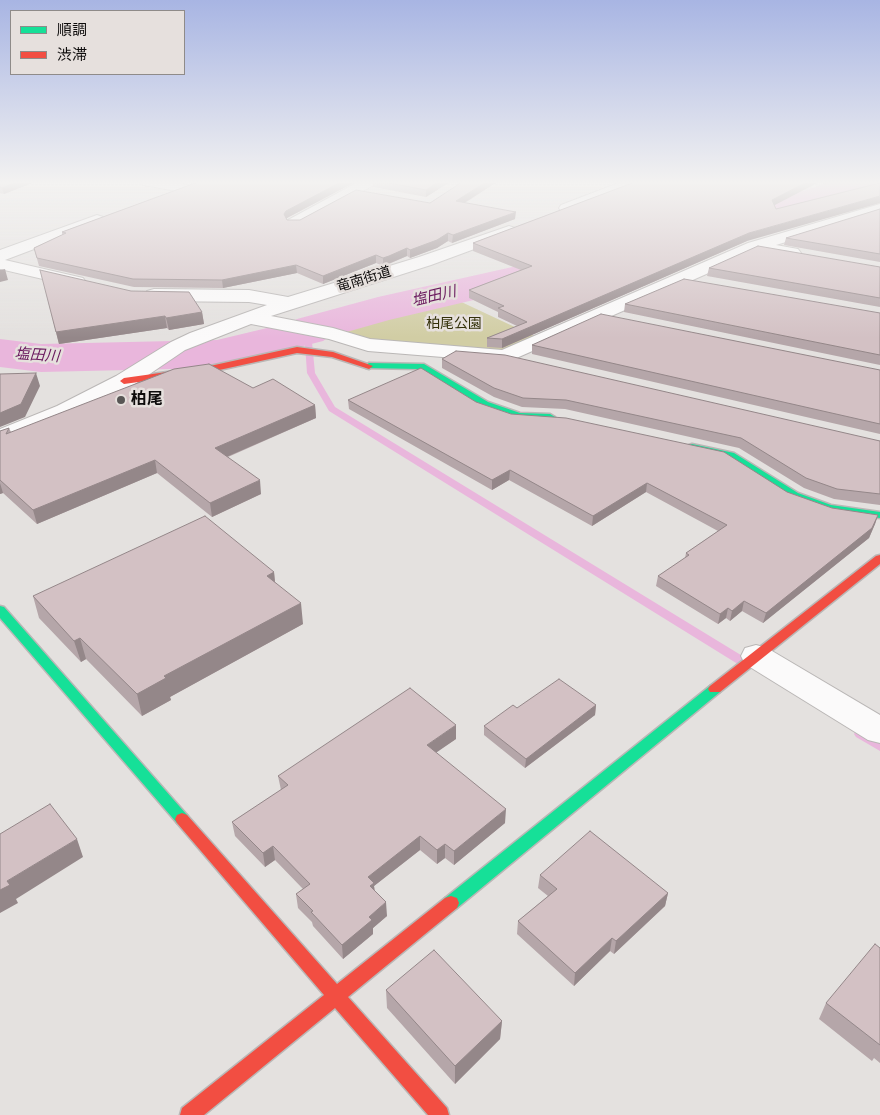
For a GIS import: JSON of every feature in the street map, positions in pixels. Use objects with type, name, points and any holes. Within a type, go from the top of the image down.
[{"type":"street","points":[[0,256],[58,234]]},
{"type":"street","name":"竜南街道","points":[[0,437],[65,411],[131,376],[178,346],[289,303],[425,261],[499,234]]},
{"type":"street","points":[[505,356],[754,246],[797,234]]},
{"type":"street","points":[[754,246],[812,257]]},
{"type":"street","points":[[0,264],[96,286]]},
{"type":"street","points":[[682,278],[710,284]]},
{"type":"street","points":[[134,295],[249,296],[289,303]]},
{"type":"street","points":[[598,315],[627,321]]},
{"type":"street","points":[[251,318],[333,334],[368,345],[505,356],[534,363]]},
{"type":"street","points":[[131,376],[210,369],[296,350],[333,355],[371,366],[421,366],[485,404],[519,416],[565,418]]},
{"type":"street","points":[[678,444],[731,456],[794,495],[829,508],[880,515]]},
{"type":"street","points":[[189,1115],[756,656],[880,558]]},
{"type":"street","points":[[0,610],[440,1115]]},
{"type":"street","points":[[756,656],[880,731]]},
{"type":"green space","name":"柏尾公園","points":[[455,299],[534,336],[503,352],[372,342],[335,328]]},
{"type":"building","points":[[64,234],[446,234],[437,240],[410,250],[407,248],[383,258],[376,255],[323,276],[296,265],[222,280],[133,279],[37,258],[34,248]]},
{"type":"building","points":[[497,234],[747,234],[502,339],[487,338],[527,322],[498,308],[504,306],[469,290],[532,266],[473,243]]},
{"type":"building","points":[[799,234],[880,234],[880,254],[786,238]]},
{"type":"building","points":[[758,246],[880,267],[880,298],[709,268]]},
{"type":"building","points":[[40,270],[131,291],[189,292],[202,312],[56,332]]},
{"type":"building","points":[[684,279],[880,313],[880,355],[625,304]]},
{"type":"building","points":[[601,314],[880,370],[880,424],[532,345]]},
{"type":"building","points":[[456,351],[505,355],[880,441],[880,494],[837,489],[806,478],[741,438],[566,400],[523,398],[494,388],[442,359]]},
{"type":"building","points":[[209,364],[253,388],[273,379],[315,405],[215,448],[260,480],[210,503],[155,460],[33,510],[0,480],[0,431],[9,428],[6,434],[174,369]]},
{"type":"building","points":[[421,368],[476,402],[511,414],[566,418],[724,452],[787,492],[832,508],[878,515],[872,528],[766,613],[744,601],[732,611],[728,608],[720,614],[658,576],[689,555],[686,553],[727,525],[647,483],[593,516],[510,470],[492,480],[348,400]]},
{"type":"building","points":[[36,373],[21,404],[0,413],[0,374]]},
{"type":"building","points":[[205,516],[274,572],[267,576],[301,603],[164,676],[166,678],[137,694],[80,638],[74,641],[33,596]]},
{"type":"building","points":[[559,679],[596,705],[526,759],[484,726],[513,705],[517,708]]},
{"type":"building","points":[[410,688],[456,725],[427,745],[506,809],[454,851],[445,844],[437,850],[420,836],[368,877],[374,883],[370,886],[386,902],[369,917],[372,920],[342,945],[296,894],[310,884],[273,846],[263,853],[232,822],[288,785],[278,776]]},
{"type":"building","points":[[50,804],[77,839],[7,881],[10,885],[0,890],[0,834]]},
{"type":"building","points":[[590,831],[668,893],[616,941],[612,938],[575,973],[518,921],[557,889],[540,875]]},
{"type":"building","points":[[875,944],[880,948],[880,1045],[826,1003]]},
{"type":"building","points":[[434,950],[502,1021],[455,1066],[386,990]]},
{"type":"waterway","name":"塩田川","points":[[0,353],[41,358],[217,354],[307,332],[313,328],[378,310],[557,269]]},
{"type":"waterway","points":[[307,332],[311,373],[332,409],[745,663]]},
{"type":"waterway","points":[[860,734],[880,746]]},
{"type":"traffic: fast","points":[[369,366],[421,366],[485,404],[519,416],[550,417]]},
{"type":"traffic: fast","points":[[692,447],[731,455],[794,495],[829,508],[880,515]]},
{"type":"traffic: fast","points":[[0,610],[182,819]]},
{"type":"traffic: fast","points":[[451,903],[715,689]]},
{"type":"traffic: jam","points":[[124,381],[210,369],[297,350],[333,355],[369,366]]},
{"type":"traffic: jam","points":[[715,689],[880,558]]},
{"type":"traffic: jam","points":[[182,819],[440,1115]]},
{"type":"traffic: jam","points":[[189,1115],[451,903]]},
{"type":"place","name":"柏尾","points":[[121,400]]}]
